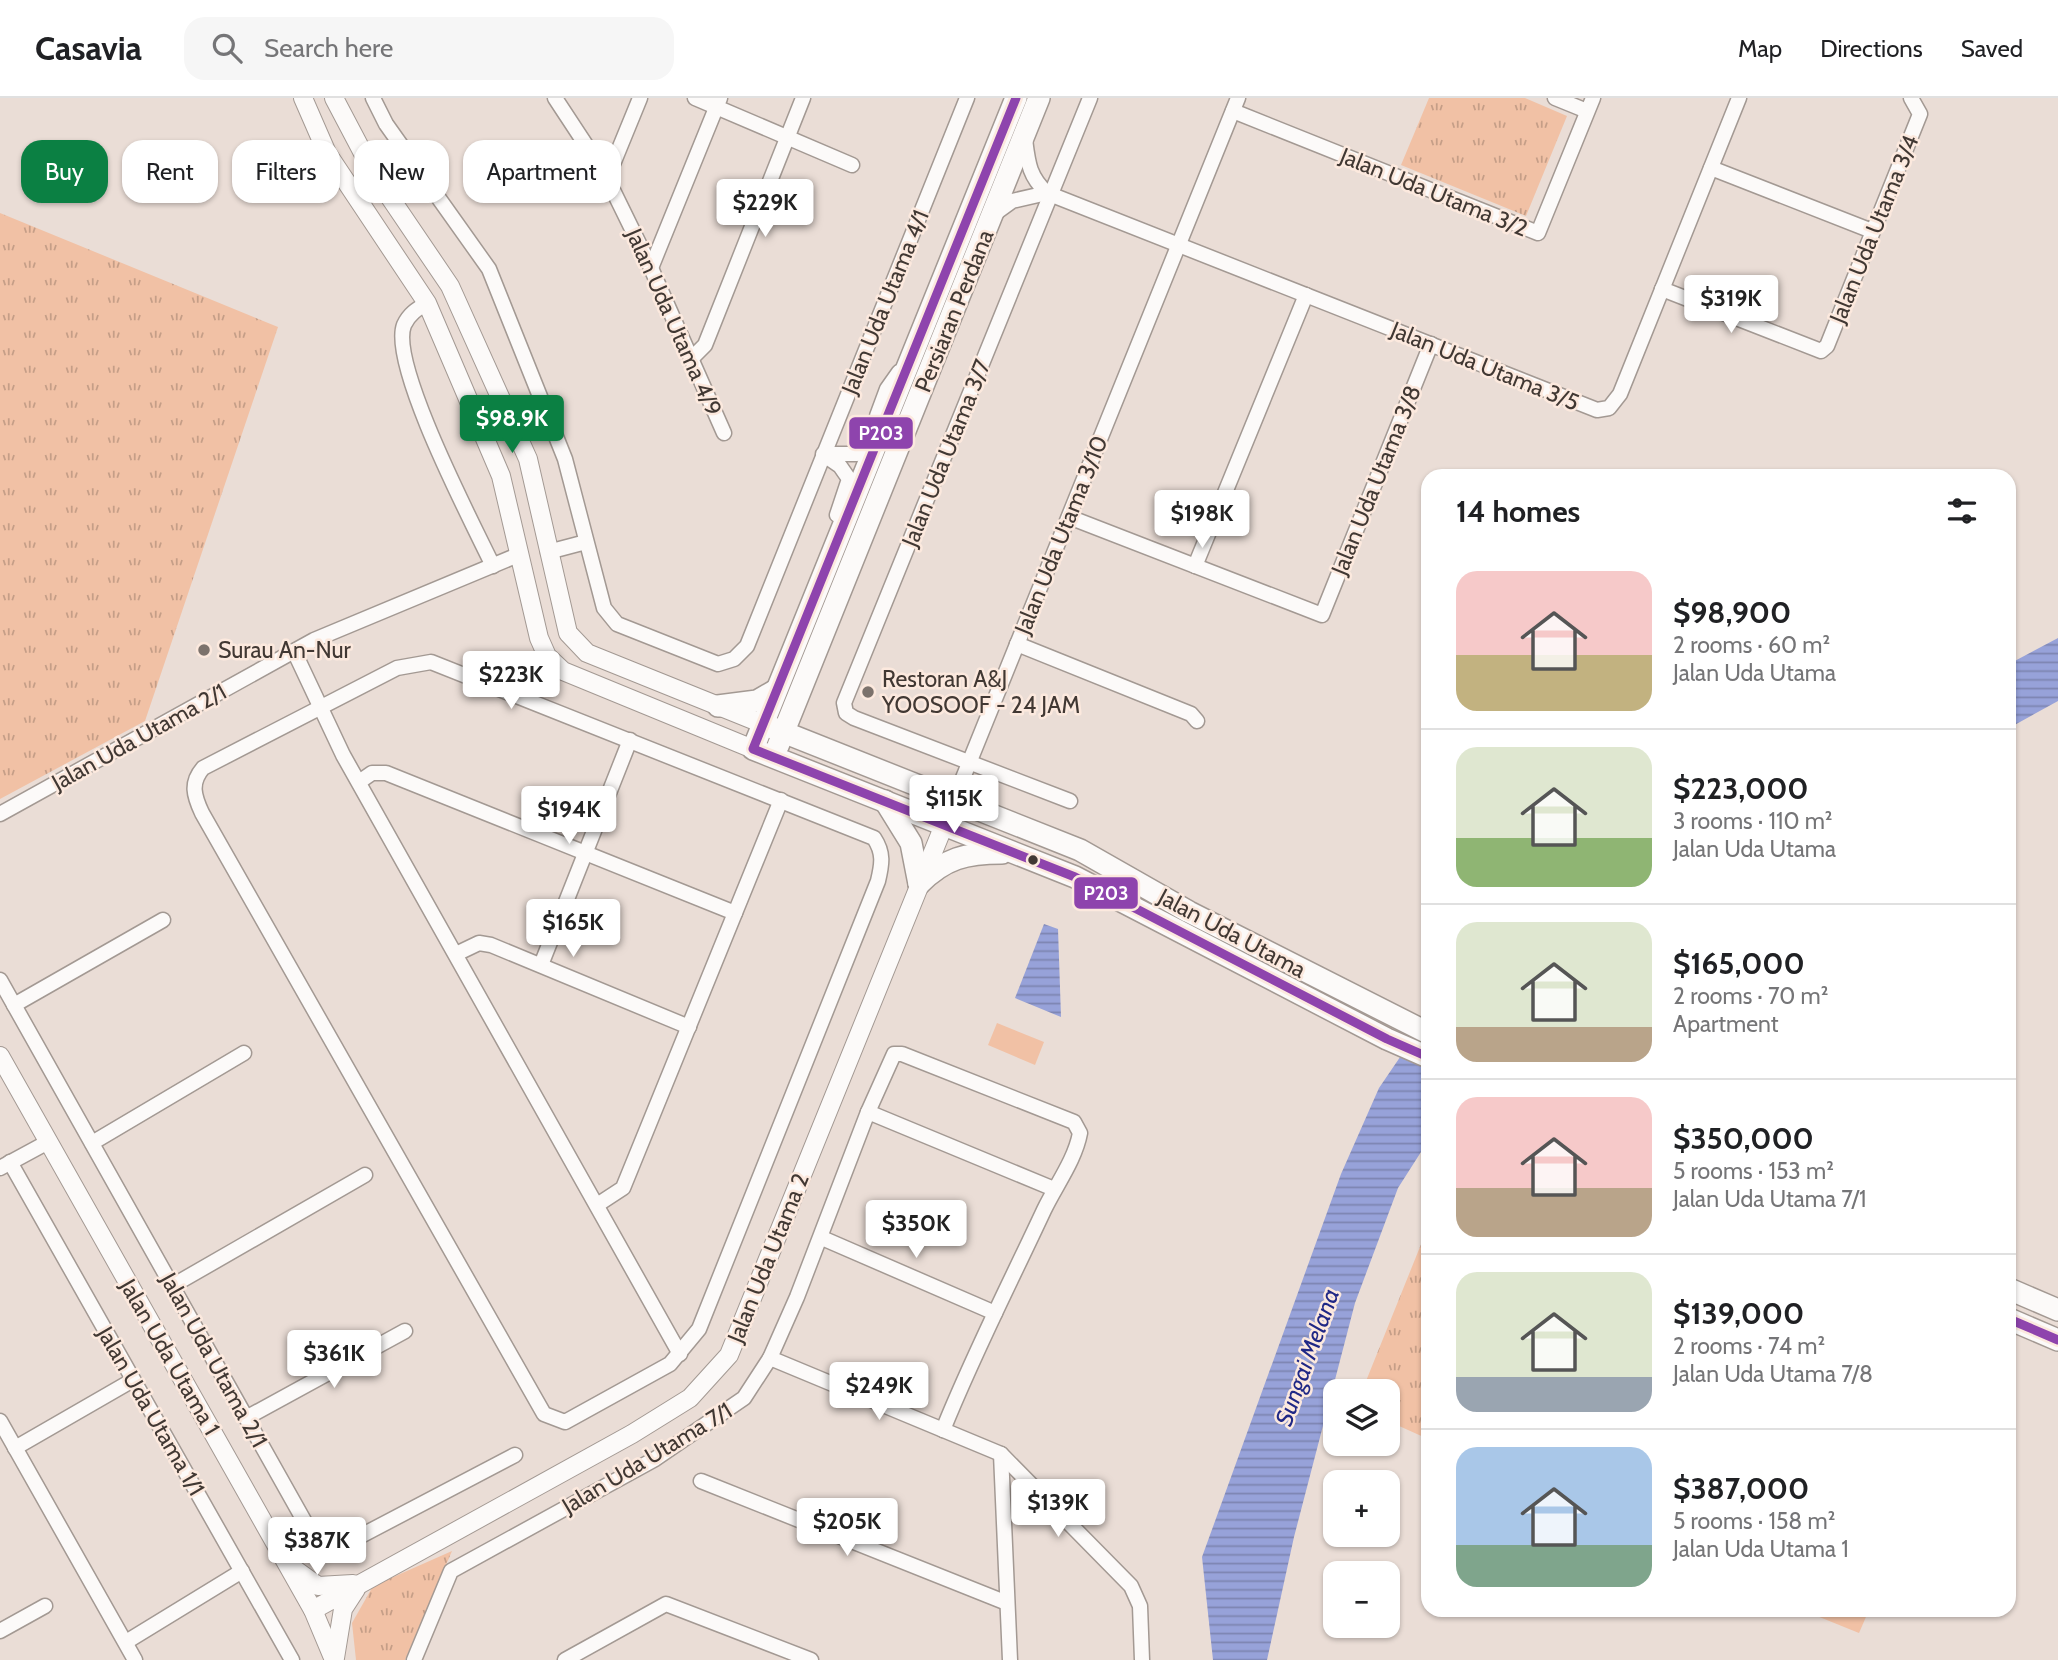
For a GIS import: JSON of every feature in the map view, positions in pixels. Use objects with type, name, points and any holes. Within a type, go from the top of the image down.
[{"type":"main road","name":"Persiaran Perdana","points":[[753,749],[1016,98]]},
{"type":"main road","name":"Persiaran Perdana","points":[[774,757],[1039,98]]},
{"type":"main road","points":[[718,706],[757,701],[776,690]]},
{"type":"main road","points":[[797,701],[810,735],[825,749]]},
{"type":"main road","name":"Jalan Uda Utama","points":[[763,724],[1080,850],[1189,912],[1421,1030]]},
{"type":"main road","name":"Jalan Uda Utama","points":[[753,749],[1075,877],[1387,1039],[1421,1054]]},
{"type":"main road","points":[[885,801],[911,843],[919,884]]},
{"type":"main road","points":[[919,884],[941,864],[959,855],[1014,853]]},
{"type":"main road","points":[[2016,1292],[2058,1310]]},
{"type":"main road","points":[[2016,1322],[2058,1340]]},
{"type":"street","name":"Jalan Uda Utama","points":[[303,98],[327,153],[426,303],[500,476],[539,638],[547,656],[564,671],[753,749]]},
{"type":"street","name":"Jalan Uda Utama","points":[[334,98],[374,174],[450,286],[528,459],[568,633],[587,653],[763,724]]},
{"type":"street","points":[[373,98],[386,124],[489,269],[565,459],[586,542],[548,552]]},
{"type":"street","name":"Jalan Uda Utama 4/9","points":[[555,98],[583,140]]},
{"type":"street","points":[[621,144],[640,98]]},
{"type":"street","points":[[695,98],[719,103],[852,165]]},
{"type":"street","points":[[692,358],[705,345],[803,98]]},
{"type":"street","name":"Jalan Uda Utama 4/1","points":[[586,542],[604,608],[617,624],[718,664],[734,659],[747,646],[967,98]]},
{"type":"street","points":[[1049,194],[1090,98]]},
{"type":"street","points":[[1556,98],[1590,104]]},
{"type":"street","name":"Jalan Uda Utama 3/5","points":[[1049,194],[1597,410],[1609,408],[1620,394],[1739,98]]},
{"type":"street","name":"Jalan Uda Utama 3/4","points":[[1662,289],[1821,351],[1827,346],[1920,114],[1911,98]]},
{"type":"street","points":[[651,268],[719,103]]},
{"type":"street","name":"Jalan Uda Utama 3/2","points":[[1236,104],[1538,233],[1590,104]]},
{"type":"street","name":"Jalan Uda Utama 3/10","points":[[944,825],[1236,104]]},
{"type":"street","points":[[1024,134],[1032,180],[1049,194]]},
{"type":"street","points":[[1711,168],[1872,231]]},
{"type":"street","points":[[992,215],[1012,201],[1049,194]]},
{"type":"street","name":"Jalan Uda Utama 3/7","points":[[969,763],[845,713],[844,703],[1049,194]]},
{"type":"street","name":"Jalan Uda Utama 4/9","points":[[619,203],[724,433]]},
{"type":"street","points":[[1069,517],[1195,566],[1306,295]]},
{"type":"street","points":[[426,303],[412,312],[403,327],[403,351],[426,422],[493,566]]},
{"type":"street","name":"Jalan Uda Utama 3/8","points":[[1195,566],[1322,615],[1430,344]]},
{"type":"street","points":[[822,454],[858,454],[863,450],[893,377],[910,361]]},
{"type":"street","points":[[822,454],[840,466],[849,479],[830,534],[825,570]]},
{"type":"street","name":"Jalan Uda Utama 2/1","points":[[0,814],[314,640],[518,555]]},
{"type":"street","points":[[1017,644],[1191,714],[1197,721]]},
{"type":"street","points":[[294,651],[359,782],[680,1354]]},
{"type":"street","points":[[431,662],[874,838],[881,848],[882,864],[699,1329],[670,1364],[571,1420],[552,1420],[544,1414],[202,813],[193,790],[196,776],[203,768],[321,707],[397,668],[431,662]]},
{"type":"street","points":[[541,965],[630,740]]},
{"type":"street","points":[[969,763],[1070,801]]},
{"type":"street","points":[[359,782],[372,772],[386,773],[735,913]]},
{"type":"street","points":[[597,1205],[623,1188],[781,800]]},
{"type":"street","name":"Jalan Uda Utama 2","points":[[313,1610],[632,1434],[690,1398],[729,1355],[944,825]]},
{"type":"street","points":[[14,1005],[163,920]]},
{"type":"street","points":[[456,954],[478,943],[541,965],[689,1027]]},
{"type":"street","name":"Jalan Uda Utama 2/1","points":[[0,980],[320,1549],[332,1551],[516,1455]]},
{"type":"street","points":[[92,1143],[244,1053]]},
{"type":"street","name":"Jalan Uda Utama 7/1","points":[[414,1660],[451,1571],[655,1459],[729,1411],[744,1398],[770,1357],[822,1238],[868,1112],[894,1054],[902,1054],[1074,1122],[1080,1133],[1077,1148],[1054,1189]]},
{"type":"street","name":"Jalan Uda Utama 1","points":[[0,1056],[313,1610],[334,1660]]},
{"type":"street","points":[[868,1112],[1054,1189],[968,1367],[943,1430]]},
{"type":"street","name":"Jalan Uda Utama 1/1","points":[[48,1142],[5,1165],[134,1380],[292,1660]]},
{"type":"street","points":[[172,1286],[365,1175]]},
{"type":"street","points":[[822,1238],[995,1313]]},
{"type":"street","points":[[246,1418],[405,1331]]},
{"type":"street","points":[[770,1357],[1001,1454],[1131,1586],[1140,1606],[1142,1660]]},
{"type":"street","points":[[15,1448],[134,1380]]},
{"type":"street","points":[[0,1421],[135,1660]]},
{"type":"street","points":[[1001,1454],[1010,1660]]},
{"type":"street","points":[[701,1481],[1007,1603]]},
{"type":"street","points":[[287,1563],[318,1586],[360,1584]]},
{"type":"street","points":[[126,1642],[242,1571]]},
{"type":"street","points":[[334,1660],[342,1609],[360,1584]]},
{"type":"street","points":[[565,1660],[666,1604],[811,1660]]},
{"type":"street","points":[[0,1631],[45,1606]]},
{"type":"green space","points":[[1429,98],[1525,98],[1567,116],[1526,216],[1401,165]]},
{"type":"green space","points":[[0,213],[278,327],[145,721],[0,799]]},
{"type":"green space","points":[[997,1023],[1044,1042],[1035,1065],[988,1045]]},
{"type":"green space","points":[[1421,1244],[1421,1436],[1400,1426],[1400,1379],[1367,1379]]},
{"type":"green space","points":[[452,1551],[405,1660],[356,1660],[352,1623],[373,1586]]},
{"type":"green space","points":[[1819,1617],[1866,1617],[1859,1633]]},
{"type":"water","points":[[2058,638],[2058,701],[2016,724],[2016,660]]},
{"type":"water","points":[[1044,924],[1058,929],[1061,1017],[1015,998]]},
{"type":"water","name":"Sungai Melana","points":[[1421,1026],[1421,1152],[1398,1188],[1355,1303],[1335,1379],[1323,1379],[1323,1426],[1294,1537],[1267,1660],[1213,1660],[1202,1557],[1341,1174],[1379,1088]]},
{"type":"transit line","name":"P203","points":[[1016,98],[753,749],[1075,877],[1387,1039],[1421,1054]]},
{"type":"transit line","name":"P203","points":[[2016,1322],[2058,1340]]},
{"type":"place","name":"Surau An-Nur","points":[[204,650]]},
{"type":"place","name":"Restoran A&J YOOSOOF - 24 JAM","points":[[868,692]]}]
